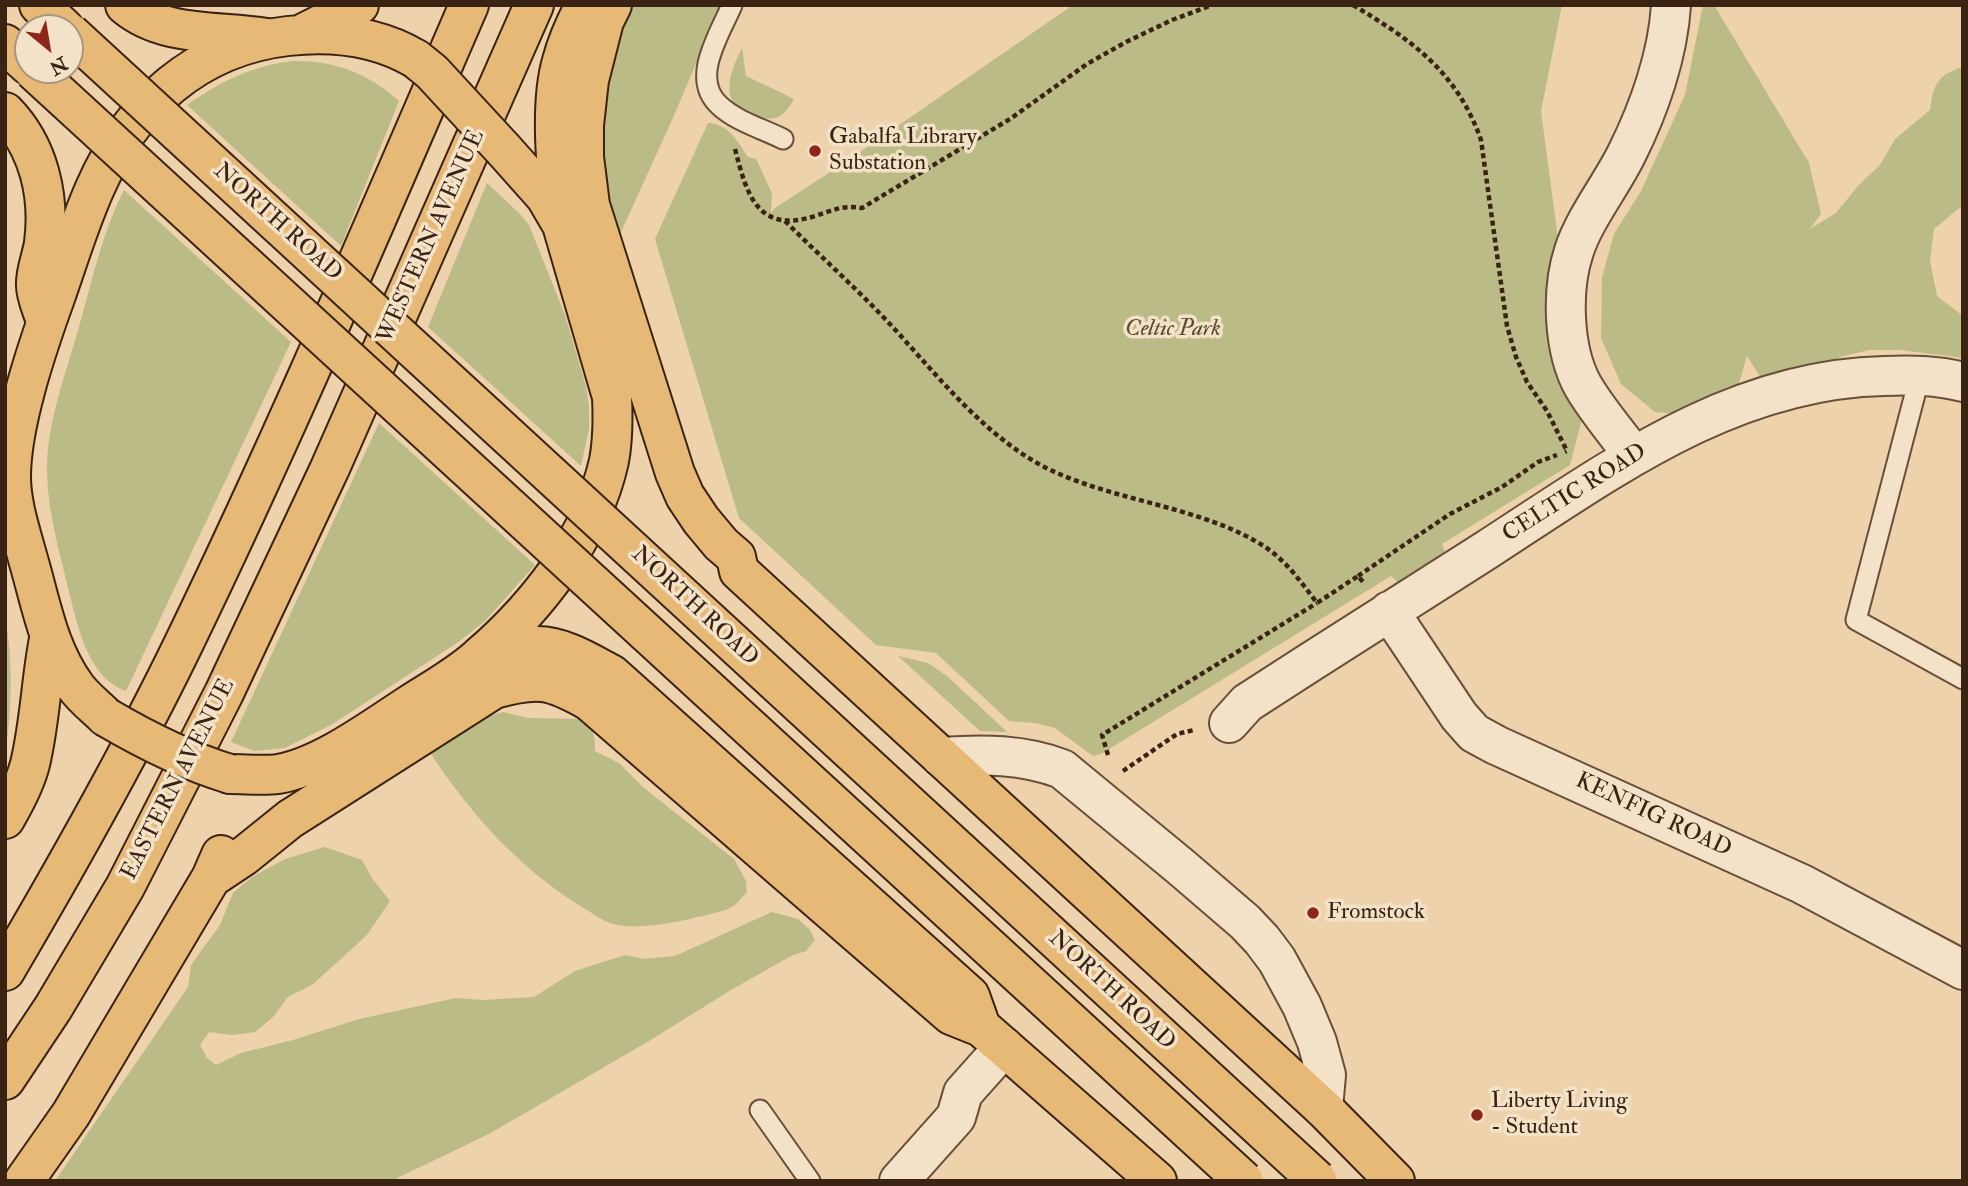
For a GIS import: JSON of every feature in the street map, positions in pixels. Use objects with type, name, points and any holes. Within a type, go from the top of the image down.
[{"type":"main road","points":[[125,5],[140,17],[178,29],[284,36],[327,34],[376,40],[397,48],[432,72],[545,196],[562,225]]},
{"type":"main road","points":[[311,765],[277,774],[230,774],[169,750],[106,717],[76,687],[49,639],[17,552],[17,518],[11,478],[18,386],[46,322],[96,186],[115,150],[137,118],[159,93],[185,73],[230,48],[284,36],[359,5]]},
{"type":"main road","points":[[5,971],[76,850],[182,647],[309,371],[469,5]]},
{"type":"main road","name":"WESTERN AVENUE","points":[[330,468],[534,5]]},
{"type":"main road","points":[[585,5],[561,61],[558,82],[556,132],[562,225],[612,397],[678,521],[724,570],[738,571],[1323,1108],[1395,1181]]},
{"type":"main road","points":[[612,5],[604,21],[589,80],[584,125],[584,157],[590,205],[675,473],[685,496],[701,520],[736,557],[738,571]]},
{"type":"main road","name":"NORTH ROAD","points":[[84,46],[1317,1181]]},
{"type":"main road","points":[[48,84],[1244,1181]]},
{"type":"main road","points":[[5,112],[15,122],[30,148],[43,184],[46,224],[36,286],[46,322]]},
{"type":"main road","points":[[24,1181],[71,1114],[211,878],[227,842],[311,765],[389,718],[478,659],[545,588],[584,527],[609,460],[612,397]]},
{"type":"main road","name":"EASTERN AVENUE","points":[[5,1080],[53,1008],[125,887],[225,693],[330,468]]},
{"type":"main road","points":[[5,819],[18,797],[30,767],[41,678],[49,639]]},
{"type":"main road","points":[[478,659],[540,646],[582,659],[611,674],[970,996],[993,1037]]},
{"type":"main road","points":[[211,878],[244,856],[290,819],[494,689],[522,682],[544,681],[562,686],[589,701],[951,1015],[993,1037],[1157,1181]]},
{"type":"street","points":[[1633,455],[1583,385],[1566,332],[1566,291],[1574,250],[1627,153],[1647,107],[1660,62],[1671,5]]},
{"type":"street","name":"CELTIC ROAD","points":[[1229,723],[1247,703],[1389,611],[1633,455],[1690,426],[1760,396],[1832,379],[1920,375],[1963,382]]},
{"type":"street","name":"KENFIG ROAD","points":[[1389,611],[1459,716],[1474,733],[1802,884],[1963,970]]},
{"type":"street","points":[[941,757],[984,754],[1041,761],[1062,769],[1245,922],[1277,960],[1302,1006],[1317,1042],[1326,1076],[1323,1108]]},
{"type":"street","points":[[899,1181],[957,1117],[963,1093],[993,1037]]},
{"type":"lane","points":[[732,5],[707,66],[707,81],[712,97],[730,113],[783,139]]},
{"type":"lane","points":[[1920,375],[1856,620],[1963,679]]},
{"type":"lane","points":[[761,1110],[810,1181]]},
{"type":"path","points":[[734,149],[741,174],[753,200],[766,216],[785,221],[812,217],[844,205],[862,208],[1010,119],[1116,47],[1172,20],[1212,5]]},
{"type":"path","points":[[1112,766],[1102,735],[1317,603],[1450,514],[1502,487],[1538,463],[1567,451],[1547,411],[1527,382],[1507,326],[1481,140],[1472,112],[1441,70],[1413,45],[1353,5]]},
{"type":"path","points":[[785,221],[886,320],[958,398],[1022,454],[1047,470],[1235,531],[1264,546],[1286,564],[1317,603]]},
{"type":"path","points":[[1358,576],[1389,611]]},
{"type":"path","points":[[1115,777],[1177,734],[1229,723]]},
{"type":"green space","points":[[621,5],[721,5],[616,243],[593,135]]},
{"type":"green space","name":"Celtic Park","points":[[1073,5],[1562,5],[1541,111],[1582,419],[1570,465],[1442,544],[1445,564],[1402,586],[1391,576],[1101,754],[1093,756],[1055,728],[1009,721],[936,653],[876,645],[739,518],[655,239],[708,123],[722,126],[736,139],[748,157],[756,159],[772,193],[771,213]]},
{"type":"green space","points":[[1703,5],[1714,5],[1809,163],[1821,214],[1810,229],[1836,213],[1880,165],[1895,139],[1930,110],[1935,87],[1942,77],[1963,67],[1963,205],[1934,229],[1930,261],[1937,296],[1963,316],[1963,358],[1901,350],[1869,350],[1840,357],[1816,373],[1762,380],[1747,356],[1738,387],[1681,414],[1655,412],[1621,384],[1601,338],[1602,277],[1614,234],[1641,191],[1685,95]]},
{"type":"green space","points":[[742,48],[746,76],[794,99],[779,117],[760,117],[738,106],[731,98],[731,77]]},
{"type":"green space","points":[[293,61],[323,63],[350,70],[376,83],[399,101],[341,246],[187,105],[237,76]]},
{"type":"green space","points":[[487,183],[529,225],[565,315],[586,386],[589,407],[589,429],[581,466],[428,327]]},
{"type":"green space","points":[[124,190],[291,342],[126,691],[104,677],[83,642],[56,538],[47,473],[50,436],[58,399],[104,240]]},
{"type":"green space","points":[[379,423],[535,565],[486,620],[460,641],[331,725],[285,748],[254,751],[231,742]]},
{"type":"green space","points":[[5,622],[11,685],[5,749]]},
{"type":"green space","points":[[898,656],[928,663],[947,676],[1007,732],[980,731]]},
{"type":"green space","points":[[503,712],[528,718],[584,721],[591,727],[595,751],[619,763],[644,788],[734,859],[746,881],[747,892],[726,910],[668,923],[623,926],[607,922],[558,891],[515,856],[496,836],[459,794],[427,748],[468,722]]},
{"type":"green space","points":[[325,847],[362,860],[390,901],[367,935],[312,985],[288,997],[273,1017],[255,1032],[232,1035],[209,1032],[200,1045],[207,1058],[216,1065],[241,1053],[359,1019],[456,998],[483,1000],[534,997],[575,971],[625,955],[644,959],[675,956],[772,912],[798,919],[810,930],[815,940],[806,951],[791,956],[731,990],[489,1134],[391,1181],[55,1181],[188,987],[191,965],[220,925],[233,893],[252,877],[285,859]]},
{"type":"place","name":"Gabalfa Library Substation","points":[[815,151]]},
{"type":"place","name":"Fromstock","points":[[1313,913]]},
{"type":"place","name":"Liberty Living - Student","points":[[1477,1115]]}]
